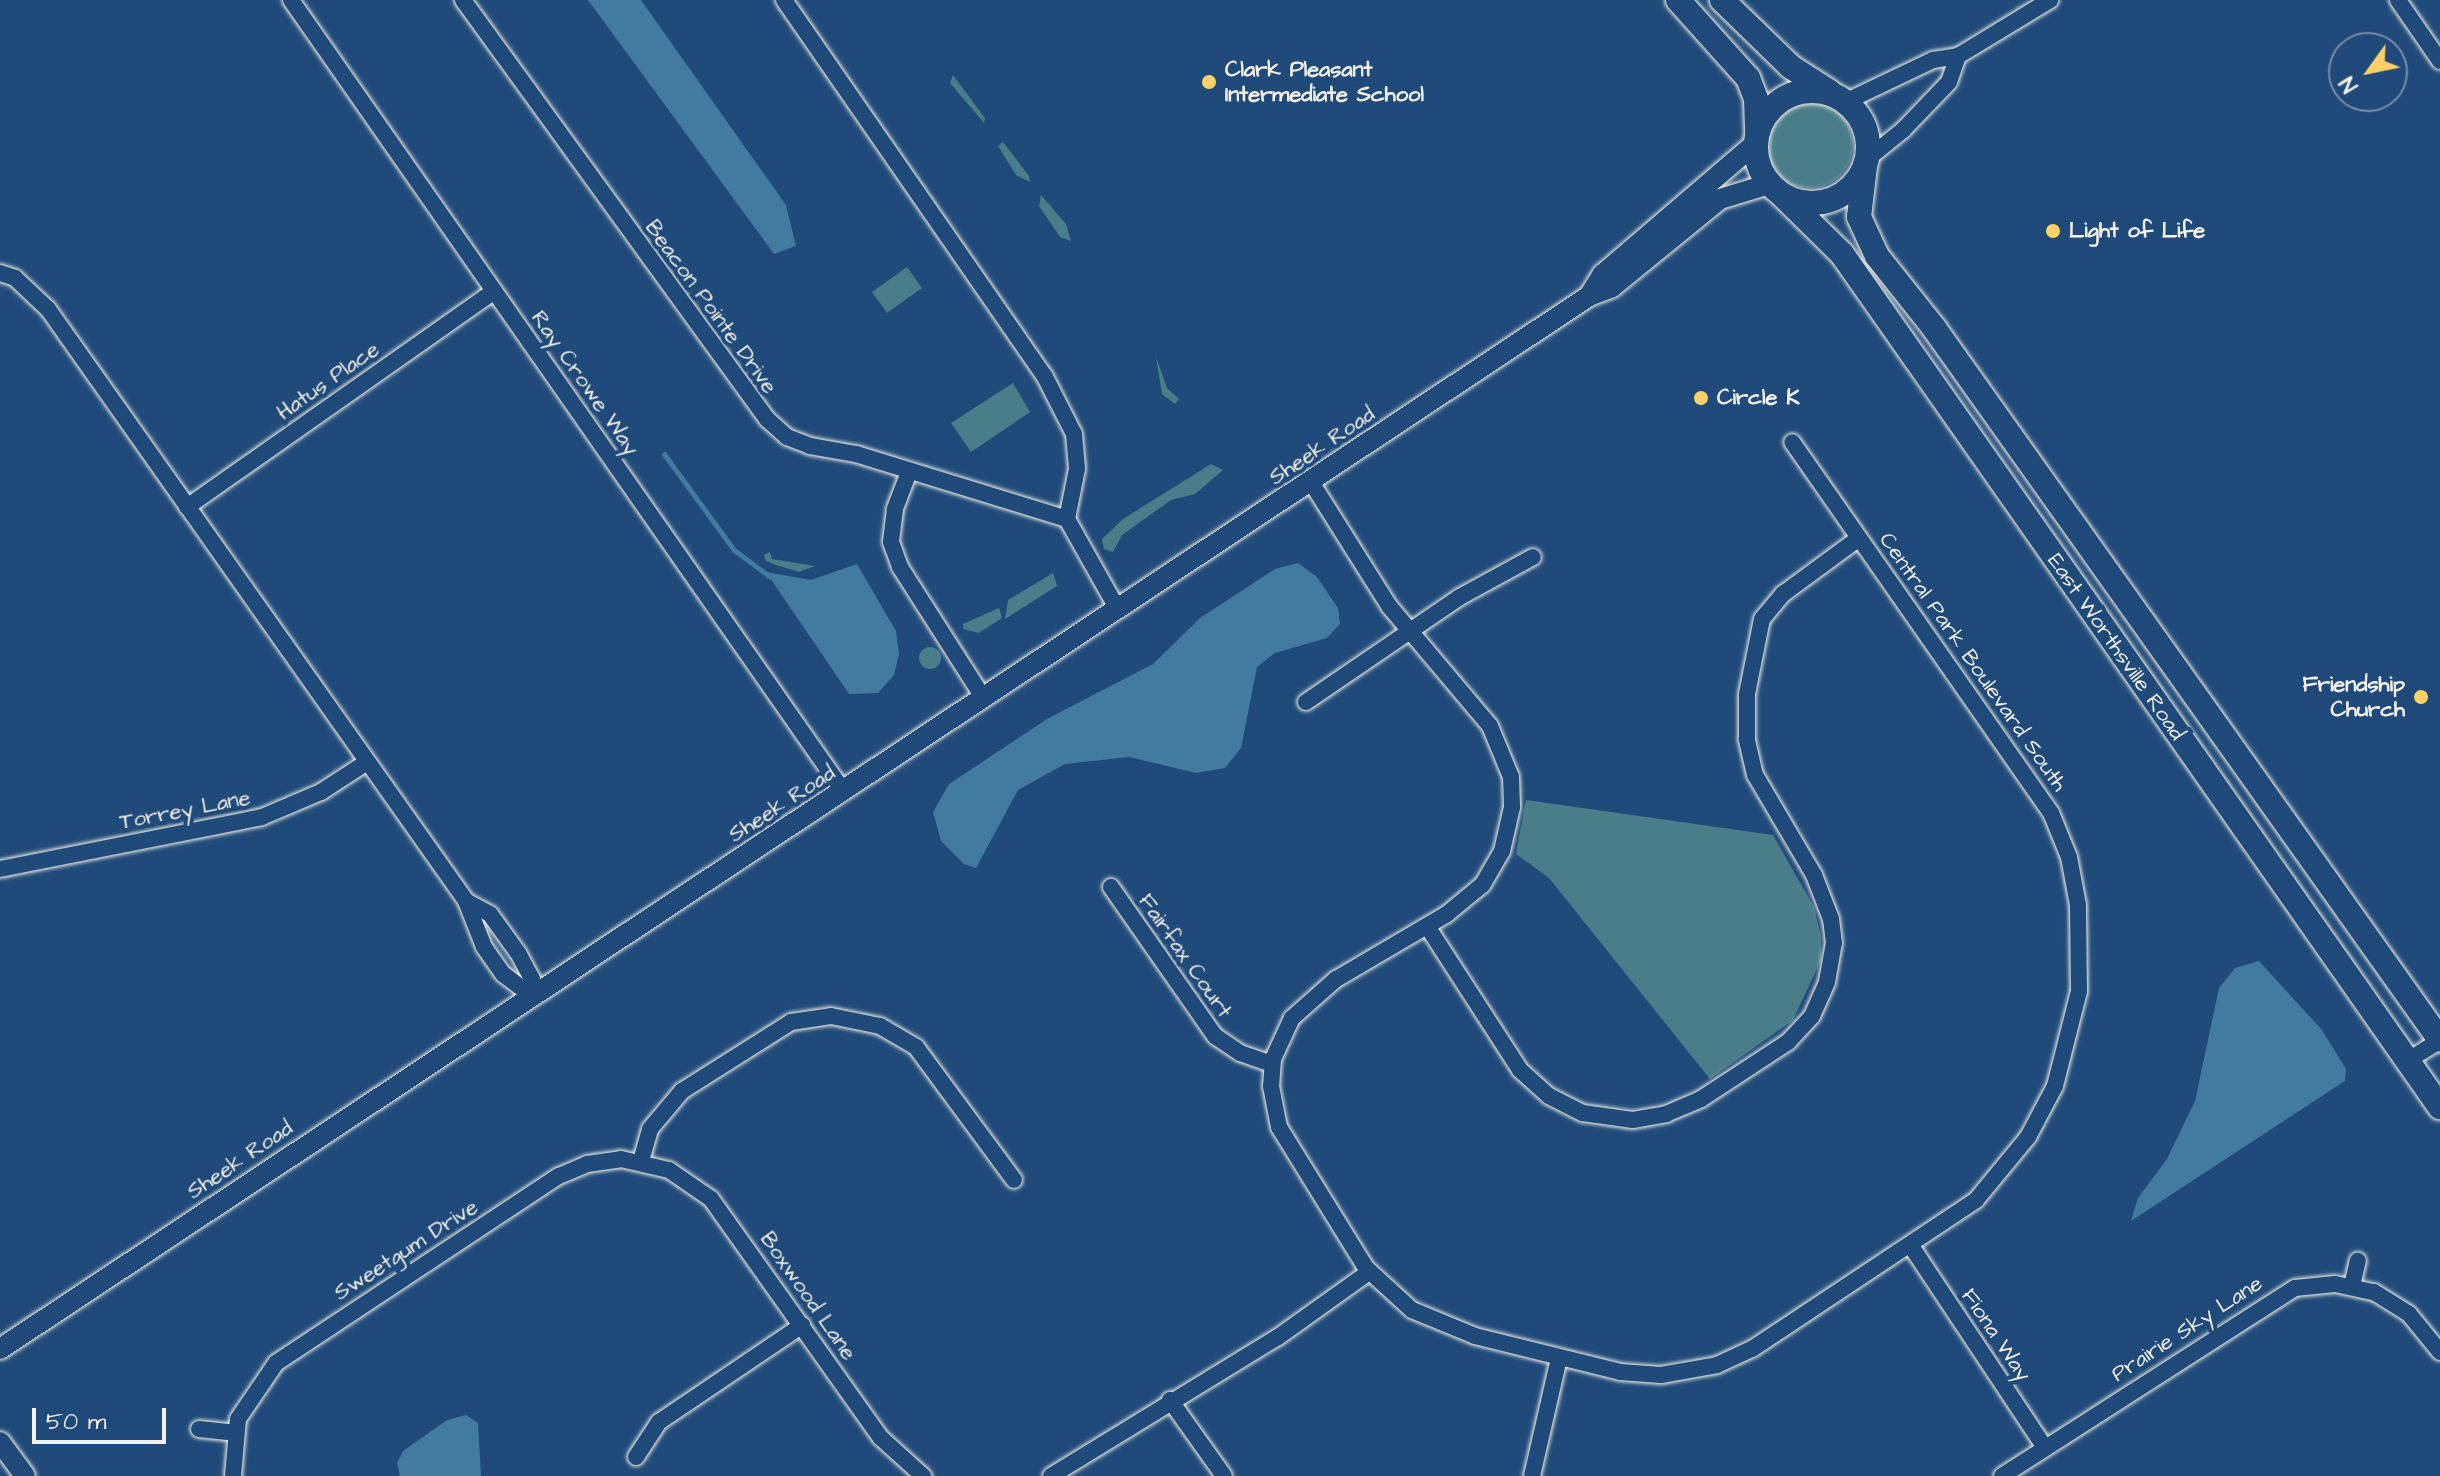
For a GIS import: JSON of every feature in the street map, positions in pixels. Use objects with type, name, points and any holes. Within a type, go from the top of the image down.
[{"type":"main road","points":[[1678,0],[1748,78],[1757,107],[1761,170],[1776,189],[1814,203],[1831,200],[1857,181],[1866,163],[1866,133],[1840,99],[1791,67],[1722,0]]},
{"type":"main road","points":[[1757,138],[1773,106],[1787,97],[1802,91],[1840,99]]},
{"type":"main road","name":"East Worthsville Road","points":[[1866,163],[1859,217],[1877,256],[1927,318],[2440,1040]]},
{"type":"main road","name":"East Worthsville Road","points":[[1776,189],[1842,254],[2440,1107]]},
{"type":"street","name":"Ray Crowe Way","points":[[291,0],[844,792]]},
{"type":"street","name":"Beacon Pointe Drive","points":[[463,0],[767,419],[787,437],[1067,519]]},
{"type":"street","points":[[784,0],[1044,375],[1074,434],[1077,469],[1067,519],[1118,610]]},
{"type":"street","points":[[1840,99],[1933,60],[1958,56],[2050,0]]},
{"type":"street","points":[[2398,0],[2440,61]]},
{"type":"street","points":[[1866,163],[1949,82],[1958,56]]},
{"type":"street","name":"Sheek Road","points":[[1589,296],[1603,274],[1757,138]]},
{"type":"street","name":"Sheek Road","points":[[0,1349],[1589,296],[1612,287],[1720,199],[1776,189]]},
{"type":"street","points":[[0,273],[15,278],[48,309],[466,901],[484,947],[503,974],[531,995]]},
{"type":"street","name":"Hatus Place","points":[[187,507],[494,291]]},
{"type":"street","name":"Central Park Boulevard South","points":[[1272,1064],[1279,1127],[1369,1272],[1412,1310],[1445,1327],[1559,1358],[1640,1375],[1717,1365],[1752,1349],[1976,1200],[2038,1121],[2071,1038],[2081,926],[2069,857],[2051,813],[1792,442]]},
{"type":"street","points":[[909,472],[895,509],[891,542],[900,567],[984,699]]},
{"type":"street","points":[[1272,1064],[1281,1037],[1305,1003],[1466,900],[1493,867],[1509,832],[1511,777],[1490,726],[1408,631],[1311,482]]},
{"type":"street","points":[[1427,926],[1520,1070],[1549,1096],[1583,1113],[1633,1120],[1666,1114],[1701,1099],[1788,1042],[1812,1016],[1827,982],[1831,919],[1814,875],[1755,775],[1747,739],[1749,680],[1757,633],[1771,607],[1859,538]]},
{"type":"street","points":[[1306,702],[1497,574],[1533,557]]},
{"type":"street","name":"Torrey Lane","points":[[0,869],[262,817],[321,792],[367,762]]},
{"type":"street","name":"Fairfax Court","points":[[1111,887],[1215,1036],[1240,1053],[1272,1064]]},
{"type":"street","points":[[466,901],[490,914],[518,953],[532,979],[531,995]]},
{"type":"street","points":[[641,1161],[650,1129],[682,1091],[779,1028],[831,1016],[880,1026],[916,1047],[1014,1180]]},
{"type":"street","points":[[2407,1061],[2440,1040]]},
{"type":"street","name":"Sweetgum Drive","points":[[235,1433],[254,1388],[288,1354],[575,1168],[602,1161],[641,1161]]},
{"type":"street","name":"Boxwood Lane","points":[[641,1161],[684,1178],[711,1199],[881,1438],[923,1476]]},
{"type":"street","name":"Fiona Way","points":[[1911,1246],[2045,1448]]},
{"type":"street","points":[[2352,1286],[2358,1261]]},
{"type":"street","points":[[1051,1476],[1170,1400],[1278,1337],[1369,1272]]},
{"type":"street","name":"Prairie Sky Lane","points":[[2002,1476],[2272,1299],[2295,1288],[2352,1286],[2409,1314],[2440,1352]]},
{"type":"street","points":[[636,1457],[659,1422],[802,1325]]},
{"type":"street","points":[[1532,1476],[1559,1358]]},
{"type":"street","points":[[1170,1400],[1224,1476]]},
{"type":"street","points":[[199,1429],[235,1433],[233,1476]]},
{"type":"street","points":[[0,1442],[25,1476]]},
{"type":"green space","points":[[953,75],[985,118],[984,123],[950,83]]},
{"type":"green space","points":[[1810,102],[1834,109],[1846,121],[1853,145],[1846,169],[1834,181],[1810,188],[1786,181],[1774,169],[1767,145],[1774,121],[1786,109]]},
{"type":"green space","points":[[1003,142],[1029,176],[1030,182],[1016,175],[998,146]]},
{"type":"green space","points":[[1041,195],[1066,224],[1071,241],[1060,237],[1039,206]]},
{"type":"green space","points":[[907,267],[922,288],[887,313],[872,292]]},
{"type":"green space","points":[[1156,357],[1167,388],[1179,399],[1175,404],[1162,394]]},
{"type":"green space","points":[[1013,383],[1030,412],[971,452],[951,423]]},
{"type":"green space","points":[[1211,464],[1223,470],[1195,494],[1171,500],[1122,535],[1113,552],[1104,549],[1102,539],[1123,519]]},
{"type":"green space","points":[[770,552],[772,559],[815,566],[799,572],[776,565],[766,561],[764,555]]},
{"type":"green space","points":[[1053,573],[1057,586],[1005,619],[1008,600]]},
{"type":"green space","points":[[999,608],[1002,618],[979,633],[963,629],[963,624]]},
{"type":"green space","points":[[930,647],[938,650],[941,658],[938,666],[930,669],[922,666],[919,658],[922,650]]},
{"type":"green space","points":[[1526,800],[1773,835],[1814,907],[1821,937],[1821,960],[1793,1020],[1710,1079],[1549,878],[1516,854]]},
{"type":"water","points":[[588,0],[641,0],[786,205],[796,246],[774,254]]},
{"type":"water","points":[[1298,563],[1317,577],[1338,608],[1340,624],[1327,638],[1275,653],[1257,667],[1241,748],[1225,768],[1196,773],[1129,757],[1065,764],[1018,790],[976,868],[964,864],[941,841],[933,812],[949,784],[1047,719],[1153,664],[1200,618],[1275,569]]},
{"type":"water","points":[[857,564],[896,631],[899,654],[894,675],[878,693],[849,694],[766,572],[811,580]]},
{"type":"water","points":[[2259,961],[2322,1030],[2346,1069],[2345,1081],[2131,1221],[2138,1198],[2167,1159],[2195,1101],[2219,988],[2235,968]]},
{"type":"water","points":[[466,1415],[478,1423],[481,1476],[400,1476],[397,1463],[403,1451],[447,1420]]},
{"type":"waterway","points":[[664,454],[734,550],[769,576]]},
{"type":"place","name":"Clark Pleasant Intermediate School","points":[[1209,82]]},
{"type":"place","name":"Light of Life","points":[[2053,231]]},
{"type":"place","name":"Circle K","points":[[1701,398]]},
{"type":"place","name":"Friendship Church","points":[[2421,697]]}]
